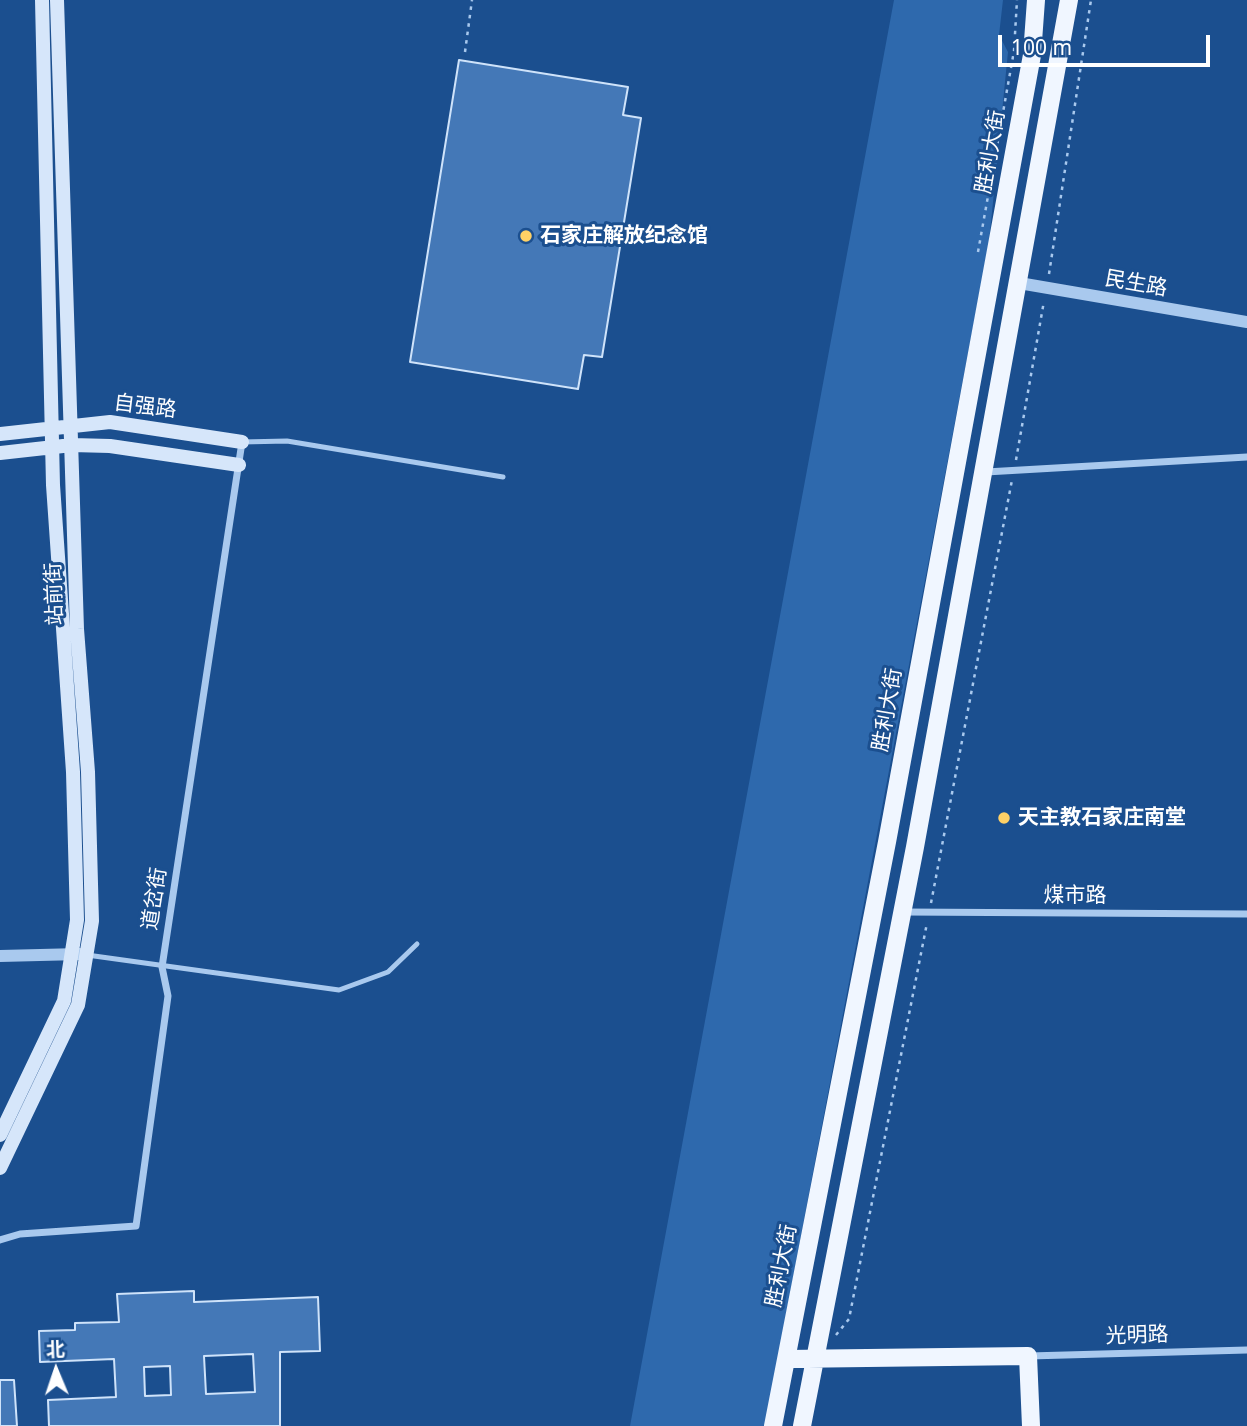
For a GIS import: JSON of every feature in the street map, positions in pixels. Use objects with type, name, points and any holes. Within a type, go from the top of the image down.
[{"type":"main road","name":"站前街","points":[[0,1168],[69,1030],[78,1005],[80,954],[74,772],[52,448],[42,0]]},
{"type":"main road","name":"站前街","points":[[0,1135],[64,1001],[92,921],[88,772],[77,629],[57,0]]},
{"type":"main road","name":"胜利大街","points":[[773,1426],[932,598],[1032,55],[1036,0]]},
{"type":"main road","points":[[802,1426],[903,912],[1069,0]]},
{"type":"main road","name":"自强路","points":[[0,434],[52,426],[110,422],[242,442]]},
{"type":"main road","name":"自强路","points":[[0,453],[72,445],[110,446],[239,465]]},
{"type":"main road","points":[[786,1359],[1028,1356],[1031,1426]]},
{"type":"street","name":"民生路","points":[[1019,283],[1247,322]]},
{"type":"street","name":"道岔街","points":[[0,1240],[20,1234],[136,1226],[168,996],[162,967],[242,442]]},
{"type":"street","points":[[984,472],[1247,457]]},
{"type":"street","name":"煤市路","points":[[903,912],[1247,914]]},
{"type":"street","points":[[0,956],[80,954]]},
{"type":"street","name":"光明路","points":[[1028,1356],[1247,1350]]},
{"type":"lane","points":[[242,442],[287,441],[503,477]]},
{"type":"lane","points":[[80,954],[339,990],[388,972],[417,944]]},
{"type":"path","points":[[465,52],[472,0]]},
{"type":"path","points":[[832,1339],[849,1319],[930,913],[1014,470],[1046,288],[1091,0]]},
{"type":"shaded area","points":[[894,0],[1003,0],[999,35],[1008,52],[989,242],[765,1426],[630,1426]]},
{"type":"building","name":"石家庄解放纪念馆","points":[[459,60],[628,87],[623,115],[641,118],[602,357],[584,355],[578,389],[410,362]]},
{"type":"building","points":[[194,1291],[194,1302],[318,1297],[320,1351],[280,1352],[280,1426],[49,1426],[48,1400],[116,1397],[114,1359],[40,1362],[39,1331],[75,1330],[75,1323],[119,1322],[117,1294]],"holes":[[[253,1354],[255,1392],[206,1394],[204,1356]],[[170,1366],[171,1395],[145,1396],[144,1367]]]},
{"type":"building","points":[[0,1380],[14,1380],[17,1426],[0,1426]]},
{"type":"place","name":"石家庄解放纪念馆","points":[[526,236]]},
{"type":"place","name":"天主教石家庄南堂","points":[[1004,818]]}]
